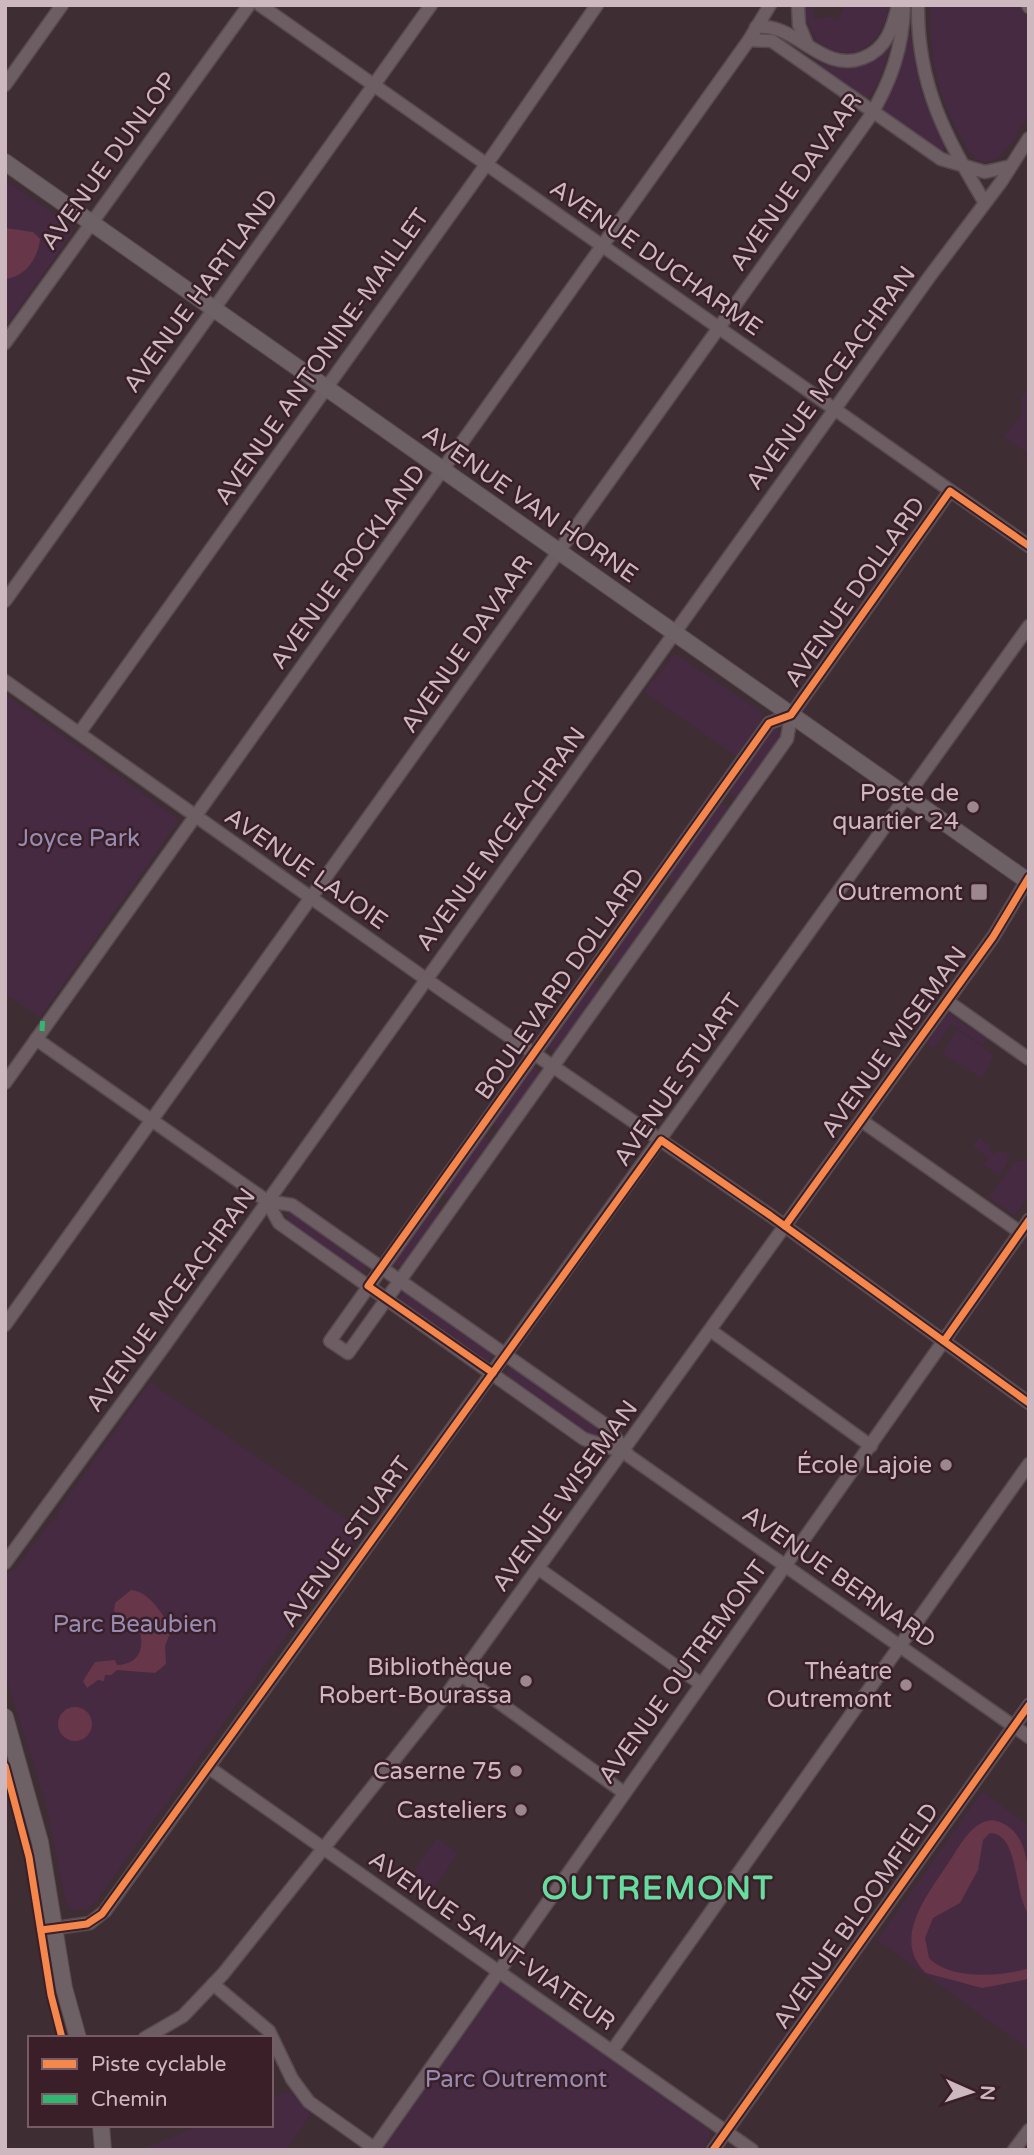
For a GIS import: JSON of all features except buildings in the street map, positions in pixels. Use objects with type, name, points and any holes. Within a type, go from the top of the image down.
[{"type":"main road","name":"AVENUE VAN HORNE","points":[[5,162],[1028,880]]},
{"type":"main road","points":[[5,1717],[37,1830],[56,1928],[64,1987],[77,2036]]},
{"type":"main road","points":[[101,2127],[103,2150]]},
{"type":"street","points":[[5,85],[62,5]]},
{"type":"street","name":"AVENUE DUNLOP","points":[[5,343],[249,5]]},
{"type":"street","name":"AVENUE DUCHARME","points":[[260,5],[1029,546]]},
{"type":"street","name":"AVENUE HARTLAND","points":[[5,601],[431,5]]},
{"type":"street","name":"AVENUE ANTONINE-MAILLET","points":[[80,732],[597,5]]},
{"type":"street","name":"AVENUE ROCKLAND","points":[[5,1083],[749,40],[770,5]]},
{"type":"street","points":[[798,5],[799,24],[807,44]]},
{"type":"street","points":[[756,27],[778,28],[824,56],[838,61],[856,61],[868,56],[888,37],[898,5]]},
{"type":"street","name":"AVENUE DAVAAR","points":[[5,1325],[873,112],[895,63],[902,36],[904,5]]},
{"type":"street","points":[[918,5],[919,49],[925,83],[938,119],[985,203]]},
{"type":"street","points":[[749,40],[772,41],[935,156],[964,167],[989,172],[1011,166]]},
{"type":"street","name":"AVENUE MCEACHRAN","points":[[5,1563],[427,980],[1029,138]]},
{"type":"street","name":"AVENUE DOLLARD","points":[[791,715],[950,491]]},
{"type":"street","name":"AVENUE STUART","points":[[56,1928],[87,1924],[100,1917],[1029,626]]},
{"type":"street","name":"AVENUE LAJOIE","points":[[5,681],[427,980],[785,1226],[1029,1403]]},
{"type":"street","name":"BOULEVARD DOLLARD","points":[[791,715],[787,739],[348,1353],[330,1341],[769,723],[791,715]]},
{"type":"street","name":"AVENUE WISEMAN","points":[[149,2036],[184,2016],[214,1984],[325,1849],[461,1675],[862,1121],[993,937],[1028,880]]},
{"type":"street","points":[[947,1001],[1029,1059]]},
{"type":"street","points":[[36,1039],[267,1201]]},
{"type":"street","points":[[862,1121],[1020,1232]]},
{"type":"street","name":"AVENUE BERNARD","points":[[267,1201],[292,1205],[381,1267],[607,1426],[624,1451]]},
{"type":"street","name":"AVENUE BERNARD","points":[[267,1201],[279,1223],[584,1439],[624,1451],[1029,1737]]},
{"type":"street","name":"AVENUE OUTREMONT","points":[[373,2149],[1029,1220]]},
{"type":"street","points":[[710,1331],[871,1446]]},
{"type":"street","points":[[612,2051],[1029,1464]]},
{"type":"street","points":[[539,1569],[701,1684]]},
{"type":"street","points":[[461,1675],[623,1792]]},
{"type":"street","name":"AVENUE BLOOMFIELD","points":[[713,2150],[1029,1705]]},
{"type":"street","name":"AVENUE SAINT-VIATEUR","points":[[208,1767],[752,2150]]},
{"type":"street","points":[[214,1984],[271,2036]]},
{"type":"street","points":[[273,2039],[292,2079],[309,2102],[373,2149]]},
{"type":"street","points":[[1014,2150],[1029,2130]]},
{"type":"green space","points":[[805,5],[812,5],[814,20],[830,16],[837,20],[846,5],[889,5],[882,27],[871,43],[857,51],[842,53],[828,49],[816,39],[808,24]]},
{"type":"green space","points":[[930,5],[1019,5],[1029,20],[1029,116],[1017,132],[1018,136],[1000,156],[991,161],[980,161],[970,152],[944,101],[935,70]]},
{"type":"green space","points":[[907,32],[910,32],[921,93],[945,147],[942,152],[879,111]]},
{"type":"green space","points":[[891,45],[879,81],[866,102],[812,60],[831,67],[857,67],[872,60]]},
{"type":"green space","points":[[5,180],[72,227],[72,233],[5,327]]},
{"type":"green space","points":[[1029,384],[1029,454],[1004,437],[1021,414],[1022,396]]},
{"type":"green space","points":[[676,654],[762,713],[762,719],[736,756],[644,692],[671,656]]},
{"type":"green space","name":"Joyce Park","points":[[5,694],[179,820],[40,1017],[5,994]]},
{"type":"green space","points":[[776,727],[782,736],[739,797],[733,797],[728,789],[771,729]]},
{"type":"green space","points":[[726,805],[728,813],[679,882],[672,883],[668,874],[717,806]]},
{"type":"green space","points":[[653,897],[659,898],[662,906],[618,967],[611,967],[607,959]]},
{"type":"green space","points":[[592,982],[598,983],[601,991],[558,1050],[551,1051],[547,1043]]},
{"type":"green space","points":[[948,1013],[987,1039],[982,1045],[951,1024],[934,1049],[926,1044]]},
{"type":"green space","points":[[957,1029],[994,1055],[982,1079],[942,1053]]},
{"type":"green space","points":[[530,1067],[537,1068],[540,1076],[503,1127],[496,1128],[492,1120]]},
{"type":"green space","points":[[481,1136],[487,1137],[490,1145],[454,1195],[446,1197],[442,1189]]},
{"type":"green space","points":[[979,1138],[989,1145],[992,1154],[1001,1150],[1011,1156],[999,1176],[984,1165],[988,1158],[973,1146]]},
{"type":"green space","points":[[1029,1159],[1029,1198],[1014,1215],[989,1197],[1016,1160],[1020,1162]]},
{"type":"green space","points":[[433,1205],[438,1206],[440,1214],[403,1266],[397,1267],[393,1262]]},
{"type":"green space","points":[[289,1213],[310,1223],[366,1264],[365,1271],[358,1273],[290,1225],[285,1215]]},
{"type":"green space","points":[[406,1292],[491,1351],[491,1359],[484,1362],[400,1302],[400,1296]]},
{"type":"green space","points":[[509,1368],[517,1368],[564,1400],[588,1420],[599,1436],[589,1435],[508,1380],[506,1372]]},
{"type":"green space","name":"Parc Beaubien","points":[[150,1382],[362,1530],[94,1904],[87,1909],[70,1909],[65,1900],[47,1808],[5,1673],[5,1575],[16,1568],[53,1518],[56,1520],[59,1515],[56,1513]]},
{"type":"green space","points":[[982,1792],[1029,1825],[1029,2050],[877,1940]]},
{"type":"green space","points":[[437,1838],[458,1853],[426,1899],[404,1884]]},
{"type":"green space","name":"Parc Outremont","points":[[503,1983],[709,2128],[710,2137],[701,2150],[379,2150],[497,1984]]},
{"type":"green space","points":[[289,2091],[311,2114],[286,2150],[139,2150],[197,2127],[273,2127],[273,2097]]},
{"type":"shaded area","points":[[5,228],[33,232],[40,239],[37,253],[30,265],[19,274],[6,279]]},
{"type":"shaded area","points":[[131,1590],[150,1599],[171,1631],[165,1646],[166,1664],[155,1673],[117,1670],[111,1675],[105,1675],[104,1681],[98,1680],[87,1688],[83,1681],[95,1662],[115,1660],[117,1665],[125,1664],[139,1653],[141,1641],[138,1626],[123,1621],[114,1611],[115,1603]]},
{"type":"shaded area","points":[[75,1707],[87,1712],[92,1724],[87,1736],[75,1741],[63,1736],[58,1724],[63,1712]]},
{"type":"shaded area","points":[[992,1820],[1006,1825],[1016,1833],[1022,1845],[1028,1873],[1029,1915],[1006,1843],[1000,1836],[990,1833],[983,1840],[978,1870],[960,1903],[933,1918],[925,1938],[929,1958],[950,1970],[991,1975],[1029,1968],[1029,1978],[982,1988],[926,1973],[916,1960],[912,1932],[922,1904],[961,1844],[977,1825]]},
{"type":"marked path","points":[[42,1031],[43,1016]]},
{"type":"cycle path","points":[[493,1373],[368,1286],[769,723],[791,715],[950,491],[1029,546]]},
{"type":"cycle path","points":[[785,1226],[993,937],[1029,877]]},
{"type":"cycle path","points":[[41,1930],[87,1924],[102,1914],[661,1140],[771,1216],[1029,1403]]},
{"type":"cycle path","points":[[944,1341],[1029,1220]]},
{"type":"cycle path","points":[[713,2150],[1029,1705]]},
{"type":"cycle path","points":[[5,1766],[29,1857],[51,1995],[61,2036]]},
{"type":"place","name":"Poste de quartier 24","points":[[973,807]]},
{"type":"place","name":"Outremont","points":[[979,892]]},
{"type":"place","name":"École Lajoie","points":[[946,1465]]},
{"type":"place","name":"Bibliothèque Robert-Bourassa","points":[[526,1681]]},
{"type":"place","name":"Théatre Outremont","points":[[906,1685]]},
{"type":"place","name":"Caserne 75","points":[[516,1771]]},
{"type":"place","name":"Casteliers","points":[[521,1810]]},
{"type":"district","name":"OUTREMONT","points":[[658,1889]]}]
